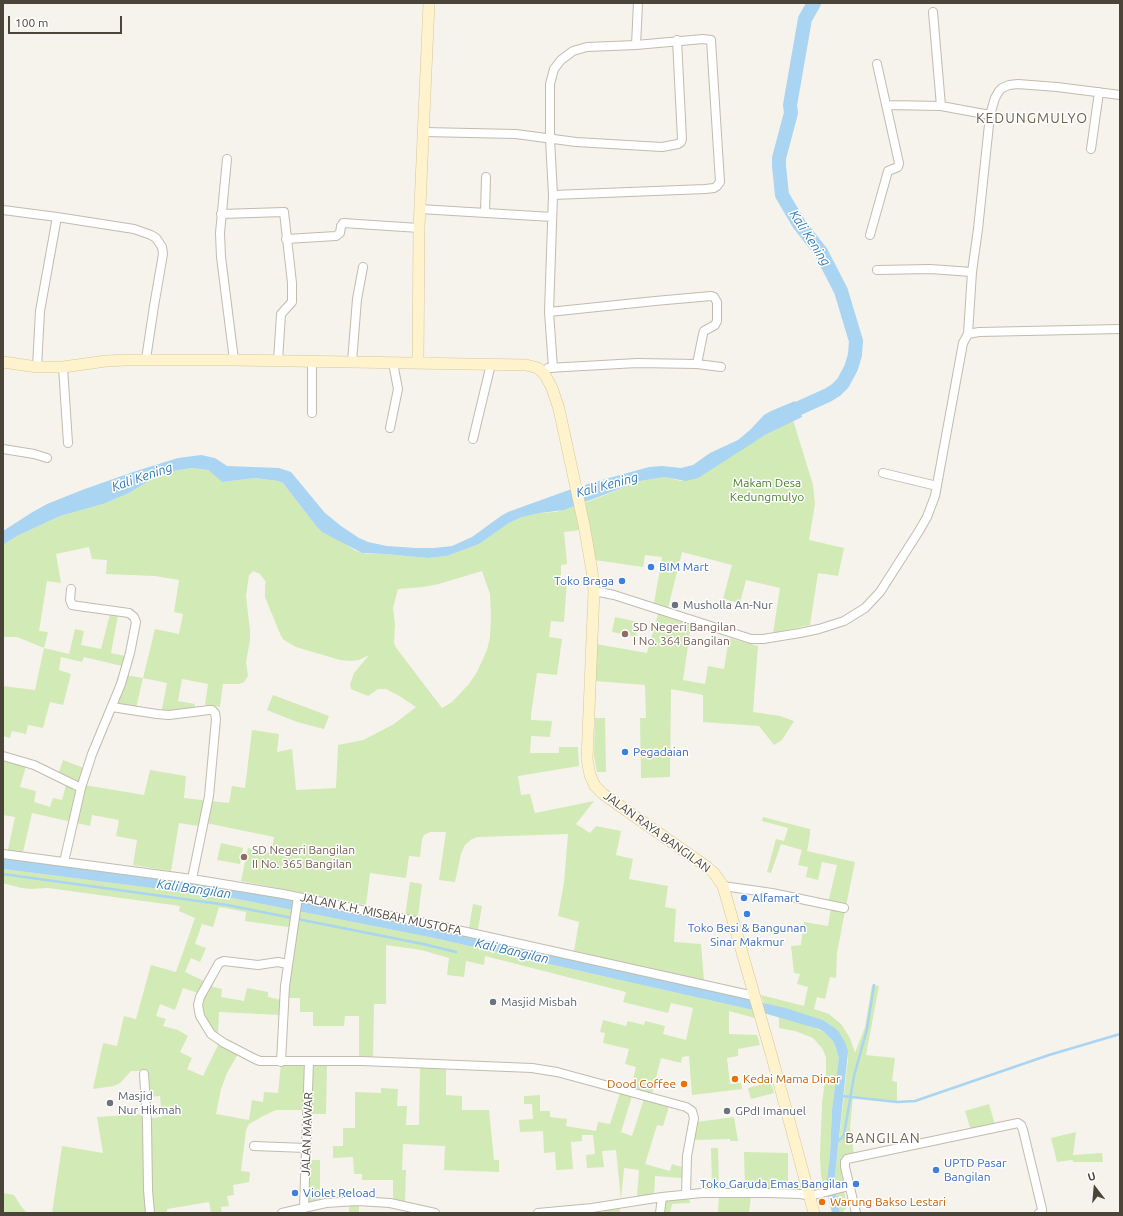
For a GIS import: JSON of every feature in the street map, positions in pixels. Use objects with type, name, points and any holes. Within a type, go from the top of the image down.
[{"type":"main road","points":[[418,363],[419,228],[429,3]]},
{"type":"main road","points":[[3,362],[37,367],[63,367],[106,361],[278,360],[526,365],[538,368]]},
{"type":"main road","name":"JALAN RAYA BANGILAN","points":[[538,368],[545,375],[552,388],[559,409],[582,512],[594,591],[587,759],[592,781],[603,794],[707,867],[718,878],[723,886],[760,1014],[814,1213]]},
{"type":"street","points":[[636,45],[638,3]]},
{"type":"street","points":[[933,12],[941,106]]},
{"type":"street","points":[[424,132],[516,134],[550,139],[662,147],[672,146],[681,142],[677,40]]},
{"type":"street","points":[[553,195],[705,189],[714,188],[719,185],[711,40],[677,40],[636,45],[587,47],[573,51],[561,60],[554,69],[550,84],[550,139],[553,195],[549,312],[553,368]]},
{"type":"street","points":[[870,235],[888,171],[896,168],[898,165],[887,105],[877,64]]},
{"type":"street","points":[[594,591],[621,597],[752,639],[768,638],[832,625],[844,621],[860,612],[880,592],[919,531],[935,496],[963,342],[968,334],[972,272],[990,115],[998,91],[1009,85],[1058,87],[1120,95]]},
{"type":"street","points":[[1091,149],[1099,92]]},
{"type":"street","points":[[887,105],[941,106],[990,115]]},
{"type":"street","points":[[227,159],[220,233],[221,257],[234,360]]},
{"type":"street","points":[[485,213],[486,177]]},
{"type":"street","points":[[420,209],[552,217]]},
{"type":"street","points":[[3,210],[134,229],[151,235],[159,242],[163,250],[163,254],[146,360]]},
{"type":"street","points":[[221,214],[284,212],[292,283],[292,302],[281,314],[278,360]]},
{"type":"street","points":[[37,367],[40,311],[57,217]]},
{"type":"street","points":[[286,239],[337,235],[340,234],[340,226],[343,223],[419,228]]},
{"type":"street","points":[[352,362],[357,299],[363,267]]},
{"type":"street","points":[[877,270],[930,269],[972,272]]},
{"type":"street","points":[[549,312],[656,301],[714,297],[718,302],[717,321],[715,325],[703,334],[697,364]]},
{"type":"street","points":[[968,334],[979,332],[1120,329]]},
{"type":"street","points":[[312,361],[312,413]]},
{"type":"street","points":[[390,428],[398,389],[393,363]]},
{"type":"street","points":[[538,368],[637,363],[697,364],[721,367]]},
{"type":"street","points":[[472,439],[490,364]]},
{"type":"street","points":[[63,367],[68,443]]},
{"type":"street","points":[[3,449],[47,458]]},
{"type":"street","points":[[883,473],[937,486]]},
{"type":"street","points":[[64,862],[81,788],[92,754],[112,707],[126,668],[135,626],[135,619],[128,613],[72,605],[70,600],[71,589]]},
{"type":"street","points":[[112,707],[169,715],[208,710],[214,712],[215,714],[216,719],[209,796],[192,879]]},
{"type":"street","points":[[3,756],[34,765],[81,788]]},
{"type":"street","name":"JALAN K.H. MISBAH MUSTOFA","points":[[3,854],[192,879],[298,898],[435,925],[755,997]]},
{"type":"street","points":[[723,886],[772,893],[844,908]]},
{"type":"street","points":[[281,1062],[283,1006],[287,964],[298,898]]},
{"type":"street","points":[[287,964],[278,962],[258,965],[222,962],[218,965],[200,997],[198,1005],[198,1012],[204,1024],[215,1037],[255,1059],[281,1062],[362,1061],[532,1068],[557,1072],[686,1107],[692,1111],[694,1118],[687,1156],[686,1194]]},
{"type":"street","name":"JALAN MAWAR","points":[[304,1208],[309,1061]]},
{"type":"street","points":[[144,1074],[150,1213]]},
{"type":"street","points":[[854,1212],[845,1164],[847,1159],[1018,1123],[1022,1128],[1042,1209],[1042,1212],[1039,1213]]},
{"type":"street","points":[[254,1146],[306,1148]]},
{"type":"street","points":[[538,1213],[592,1208],[686,1194],[731,1192],[800,1194],[810,1196],[849,1186]]},
{"type":"street","points":[[660,1213],[662,1197]]},
{"type":"street","points":[[282,1213],[341,1202],[372,1201],[394,1203],[435,1213]]},
{"type":"green space","name":"Makam Desa Kedungmulyo","points":[[793,420],[813,485],[815,504],[809,540],[844,548],[838,576],[818,573],[810,625],[773,633],[780,588],[746,580],[740,603],[723,599],[732,565],[682,552],[668,608],[654,603],[662,557],[645,555],[643,567],[595,560],[585,503],[640,481],[664,477],[681,481]]},
{"type":"green space","points":[[193,468],[208,470],[222,482],[255,478],[283,483],[322,532],[356,551],[367,554],[428,558],[447,556],[479,544],[509,523],[522,517],[540,513],[556,512],[574,506],[580,530],[564,532],[567,564],[561,565],[561,581],[567,581],[564,622],[551,621],[549,637],[562,639],[557,675],[537,673],[531,715],[531,720],[552,721],[550,737],[531,736],[530,753],[559,753],[559,747],[578,747],[579,766],[518,776],[521,795],[530,794],[535,813],[594,801],[576,824],[590,833],[596,826],[621,831],[616,855],[633,859],[629,879],[668,886],[665,907],[676,909],[674,942],[701,944],[704,980],[574,951],[579,922],[558,916],[564,883],[568,834],[478,837],[472,839],[465,845],[461,854],[455,882],[439,880],[446,832],[430,832],[424,835],[422,839],[420,857],[409,856],[406,878],[370,873],[366,905],[241,881],[248,848],[271,853],[274,837],[206,823],[205,827],[179,823],[171,871],[133,865],[137,840],[116,836],[119,820],[92,815],[90,826],[32,813],[21,861],[6,859],[15,817],[3,815],[3,760],[26,766],[20,787],[36,791],[34,802],[50,807],[53,798],[62,800],[68,777],[59,772],[63,760],[89,770],[84,785],[144,795],[150,770],[186,776],[184,798],[229,803],[232,786],[245,788],[252,730],[279,734],[277,752],[292,749],[296,790],[336,788],[338,745],[363,740],[394,724],[416,707],[386,689],[378,689],[368,696],[351,689],[350,684],[354,673],[369,655],[359,660],[340,660],[296,647],[284,640],[265,597],[266,582],[260,574],[253,571],[249,575],[246,596],[250,631],[246,662],[248,676],[244,682],[239,684],[223,684],[220,707],[205,705],[208,684],[182,679],[178,701],[195,704],[194,715],[160,719],[167,683],[143,678],[155,629],[179,634],[183,614],[174,612],[179,580],[155,576],[106,574],[107,560],[92,559],[89,547],[56,554],[61,583],[47,581],[39,631],[48,632],[44,648],[17,637],[3,637],[3,545],[17,536],[60,516],[103,504],[129,493],[157,476],[178,470]],"holes":[[[482,571],[490,594],[490,637],[487,650],[477,672],[469,684],[452,702],[442,708],[394,643],[395,624],[393,608],[398,589],[439,584]]]},
{"type":"green space","points":[[110,614],[118,615],[111,653],[125,656],[122,666],[84,657],[82,662],[61,657],[59,670],[71,674],[63,705],[50,702],[43,728],[28,725],[26,734],[12,731],[10,738],[3,736],[3,686],[35,690],[44,648],[69,654],[75,629],[84,631],[81,645],[101,649]]},
{"type":"green space","points":[[658,614],[691,625],[683,680],[705,684],[708,666],[724,669],[729,638],[758,646],[753,712],[780,716],[794,721],[782,740],[774,745],[759,726],[703,722],[703,695],[671,689],[670,777],[641,778],[640,718],[646,718],[645,685],[595,681],[596,644],[647,653]]},
{"type":"green space","points":[[615,617],[639,622],[636,637],[612,632]]},
{"type":"green space","points":[[125,675],[143,678],[136,708],[116,705]]},
{"type":"green space","points":[[273,695],[329,716],[324,729],[297,722],[267,710]]},
{"type":"green space","points":[[595,718],[605,718],[606,772],[597,772],[594,756]]},
{"type":"green space","points":[[763,817],[810,829],[807,851],[855,862],[846,906],[828,903],[837,865],[822,862],[818,880],[806,877],[808,867],[798,865],[802,850],[781,844],[771,873],[767,872],[776,839],[784,841],[788,828],[762,821]]},
{"type":"green space","points":[[221,843],[243,848],[240,864],[217,860]]},
{"type":"green space","points":[[3,869],[227,897],[434,938],[753,1010],[755,1018],[729,1011],[729,1034],[757,1035],[760,1045],[738,1049],[738,1056],[727,1058],[730,1084],[741,1083],[742,1089],[692,1095],[689,1056],[682,1057],[681,1063],[661,1058],[652,1094],[631,1088],[636,1067],[625,1064],[629,1049],[603,1043],[605,1033],[600,1032],[603,1020],[626,1026],[628,1021],[644,1025],[645,1021],[665,1026],[663,1034],[686,1040],[693,1008],[671,1003],[668,1013],[623,1002],[626,992],[485,956],[484,965],[466,961],[464,977],[447,975],[449,958],[421,950],[386,945],[386,1004],[374,1004],[373,1058],[359,1058],[359,1016],[345,1016],[344,1026],[313,1026],[313,1012],[300,1012],[300,998],[285,998],[295,928],[245,921],[246,912],[219,907],[213,927],[202,924],[195,944],[206,948],[200,962],[191,958],[185,972],[206,982],[198,993],[183,988],[175,1010],[160,1004],[156,1016],[166,1019],[163,1026],[178,1030],[188,1036],[180,1052],[192,1058],[187,1069],[203,1076],[218,1045],[238,1054],[227,1073],[221,1089],[216,1114],[249,1120],[252,1100],[263,1102],[264,1092],[278,1093],[281,1064],[307,1064],[305,1110],[276,1110],[249,1124],[246,1130],[241,1171],[250,1172],[249,1182],[233,1185],[234,1195],[227,1196],[229,1206],[221,1207],[222,1213],[211,1213],[209,1202],[167,1209],[167,1213],[52,1213],[62,1146],[103,1153],[97,1117],[143,1114],[144,1119],[162,1117],[160,1096],[148,1097],[143,1071],[131,1071],[120,1083],[114,1086],[93,1089],[103,1043],[117,1046],[124,1016],[136,1019],[151,965],[176,972],[195,918],[179,911],[180,906],[48,888],[21,888],[3,883]]},
{"type":"green space","points":[[410,882],[422,884],[418,917],[405,916]]},
{"type":"green space","points":[[473,904],[482,906],[478,929],[469,928]]},
{"type":"green space","points":[[831,908],[845,911],[837,953],[836,978],[830,977],[825,999],[817,997],[814,1009],[829,1014],[841,1024],[850,1038],[855,1053],[865,1027],[872,985],[879,986],[866,1055],[895,1058],[892,1081],[897,1082],[897,1102],[853,1097],[850,1127],[854,1155],[842,1163],[847,1207],[842,1213],[840,1213],[834,1185],[848,1059],[846,1044],[835,1028],[823,1020],[764,1003],[761,995],[804,1006],[808,987],[797,984],[800,974],[794,973],[791,946],[801,945],[804,922],[828,926]]},
{"type":"green space","points":[[210,986],[222,989],[221,997],[244,1001],[247,988],[268,992],[268,997],[281,1000],[280,1015],[219,1012],[218,1034],[207,1024],[202,1010],[202,1002]]},
{"type":"green space","points":[[779,1017],[808,1025],[824,1032],[833,1041],[838,1053],[839,1059],[832,1109],[830,1156],[826,1188],[827,1196],[821,1176],[820,1156],[822,1103],[826,1073],[826,1057],[822,1048],[813,1038],[795,1031],[779,1028]]},
{"type":"green space","points":[[311,1063],[327,1063],[326,1114],[310,1114]]},
{"type":"green space","points":[[420,1066],[446,1067],[446,1095],[462,1096],[462,1110],[489,1110],[494,1160],[499,1160],[499,1172],[444,1170],[445,1146],[403,1144],[402,1170],[406,1170],[405,1202],[393,1200],[393,1180],[362,1180],[362,1174],[354,1174],[353,1157],[333,1158],[333,1146],[343,1146],[343,1128],[355,1128],[355,1092],[381,1093],[381,1088],[398,1089],[397,1106],[407,1106],[406,1125],[419,1125]]},
{"type":"green space","points":[[771,1082],[774,1093],[751,1099],[748,1088]]},
{"type":"green space","points":[[620,1093],[632,1096],[621,1132],[632,1136],[644,1099],[669,1106],[663,1126],[657,1125],[645,1164],[670,1171],[672,1164],[682,1167],[682,1178],[655,1176],[654,1195],[637,1197],[639,1170],[624,1168],[621,1200],[616,1150],[602,1151],[604,1167],[587,1168],[586,1155],[595,1154],[593,1135],[582,1135],[582,1141],[571,1142],[573,1169],[556,1170],[555,1152],[544,1153],[543,1131],[520,1132],[519,1120],[533,1119],[532,1104],[524,1104],[524,1096],[540,1095],[540,1111],[550,1111],[550,1117],[567,1119],[566,1126],[596,1131],[598,1122],[610,1124]]},
{"type":"green space","points":[[989,1104],[996,1128],[972,1134],[965,1111]]},
{"type":"green space","points":[[734,1117],[738,1141],[730,1141],[730,1139],[693,1140],[697,1122]]},
{"type":"green space","points":[[1076,1132],[1073,1155],[1102,1153],[1103,1162],[1074,1162],[1072,1160],[1057,1162],[1051,1138]]},
{"type":"green space","points":[[711,1148],[718,1148],[719,1187],[712,1187]]},
{"type":"green space","points":[[744,1152],[788,1153],[788,1190],[745,1187]]},
{"type":"green space","points":[[308,1160],[320,1160],[320,1201],[307,1204]]},
{"type":"green space","points":[[3,1193],[14,1195],[27,1213],[3,1213]]},
{"type":"green space","points":[[719,1195],[751,1196],[749,1213],[718,1213]]},
{"type":"green space","points":[[689,1197],[690,1203],[672,1204],[670,1213],[663,1213],[665,1200]]},
{"type":"green space","points":[[349,1204],[359,1204],[359,1213],[349,1213]]},
{"type":"green space","points":[[620,1207],[620,1213],[604,1213],[604,1210]]},
{"type":"water","points":[[795,401],[802,417],[765,435],[698,478],[686,481],[664,477],[640,481],[564,510],[522,517],[509,523],[479,544],[447,556],[428,558],[362,553],[322,532],[283,483],[255,478],[222,482],[208,470],[193,468],[178,470],[157,476],[129,493],[103,504],[60,516],[17,536],[3,545],[3,531],[47,504],[133,472],[178,458],[201,455],[215,458],[227,466],[279,468],[291,472],[325,513],[341,526],[368,542],[387,546],[416,548],[452,546],[472,537],[508,512],[566,491],[649,467],[662,466],[681,468],[693,465],[710,453],[738,440],[764,415]]},
{"type":"water","name":"Kali Bangilan","points":[[3,858],[195,882],[365,914],[725,994],[785,1008],[823,1020],[839,1032],[846,1044],[848,1052],[834,1185],[840,1213],[832,1213],[826,1188],[830,1156],[832,1109],[839,1058],[833,1041],[819,1029],[753,1010],[434,938],[232,898],[3,869]]},
{"type":"waterway","name":"Kali Kening","points":[[781,417],[836,390],[843,383],[851,368],[855,355],[856,341],[841,291],[821,252],[799,224],[782,195],[779,158],[791,113],[790,105],[805,19],[814,3]]},
{"type":"waterway","name":"Kali Bangilan","points":[[3,874],[227,905],[423,944],[456,952]]},
{"type":"waterway","points":[[835,1143],[844,1135],[854,1076],[867,1029],[874,985]]},
{"type":"waterway","points":[[842,1096],[897,1102],[915,1101],[1049,1055],[1120,1034]]},
{"type":"place","name":"BIM Mart","points":[[651,567]]},
{"type":"place","name":"Toko Braga","points":[[622,581]]},
{"type":"place","name":"Musholla An-Nur","points":[[675,605]]},
{"type":"place","name":"SD Negeri Bangilan I No. 364 Bangilan","points":[[625,634]]},
{"type":"place","name":"Pegadaian","points":[[625,752]]},
{"type":"place","name":"SD Negeri Bangilan II No. 365 Bangilan","points":[[244,857]]},
{"type":"place","name":"Alfamart","points":[[744,898]]},
{"type":"place","name":"Toko Besi & Bangunan Sinar Makmur","points":[[747,914]]},
{"type":"place","name":"Masjid Misbah","points":[[493,1002]]},
{"type":"place","name":"Kedai Mama Dinar","points":[[735,1079]]},
{"type":"place","name":"Dood Coffee","points":[[684,1084]]},
{"type":"place","name":"Masjid Nur Hikmah","points":[[110,1103]]},
{"type":"place","name":"GPdI Imanuel","points":[[727,1111]]},
{"type":"place","name":"UPTD Pasar Bangilan","points":[[936,1170]]},
{"type":"place","name":"Toko Garuda Emas Bangilan","points":[[856,1184]]},
{"type":"place","name":"Violet Reload","points":[[295,1193]]},
{"type":"place","name":"Warung Bakso Lestari","points":[[822,1202]]},
{"type":"district","name":"KEDUNGMULYO","points":[[1032,118]]},
{"type":"district","name":"BANGILAN","points":[[883,1138]]}]
